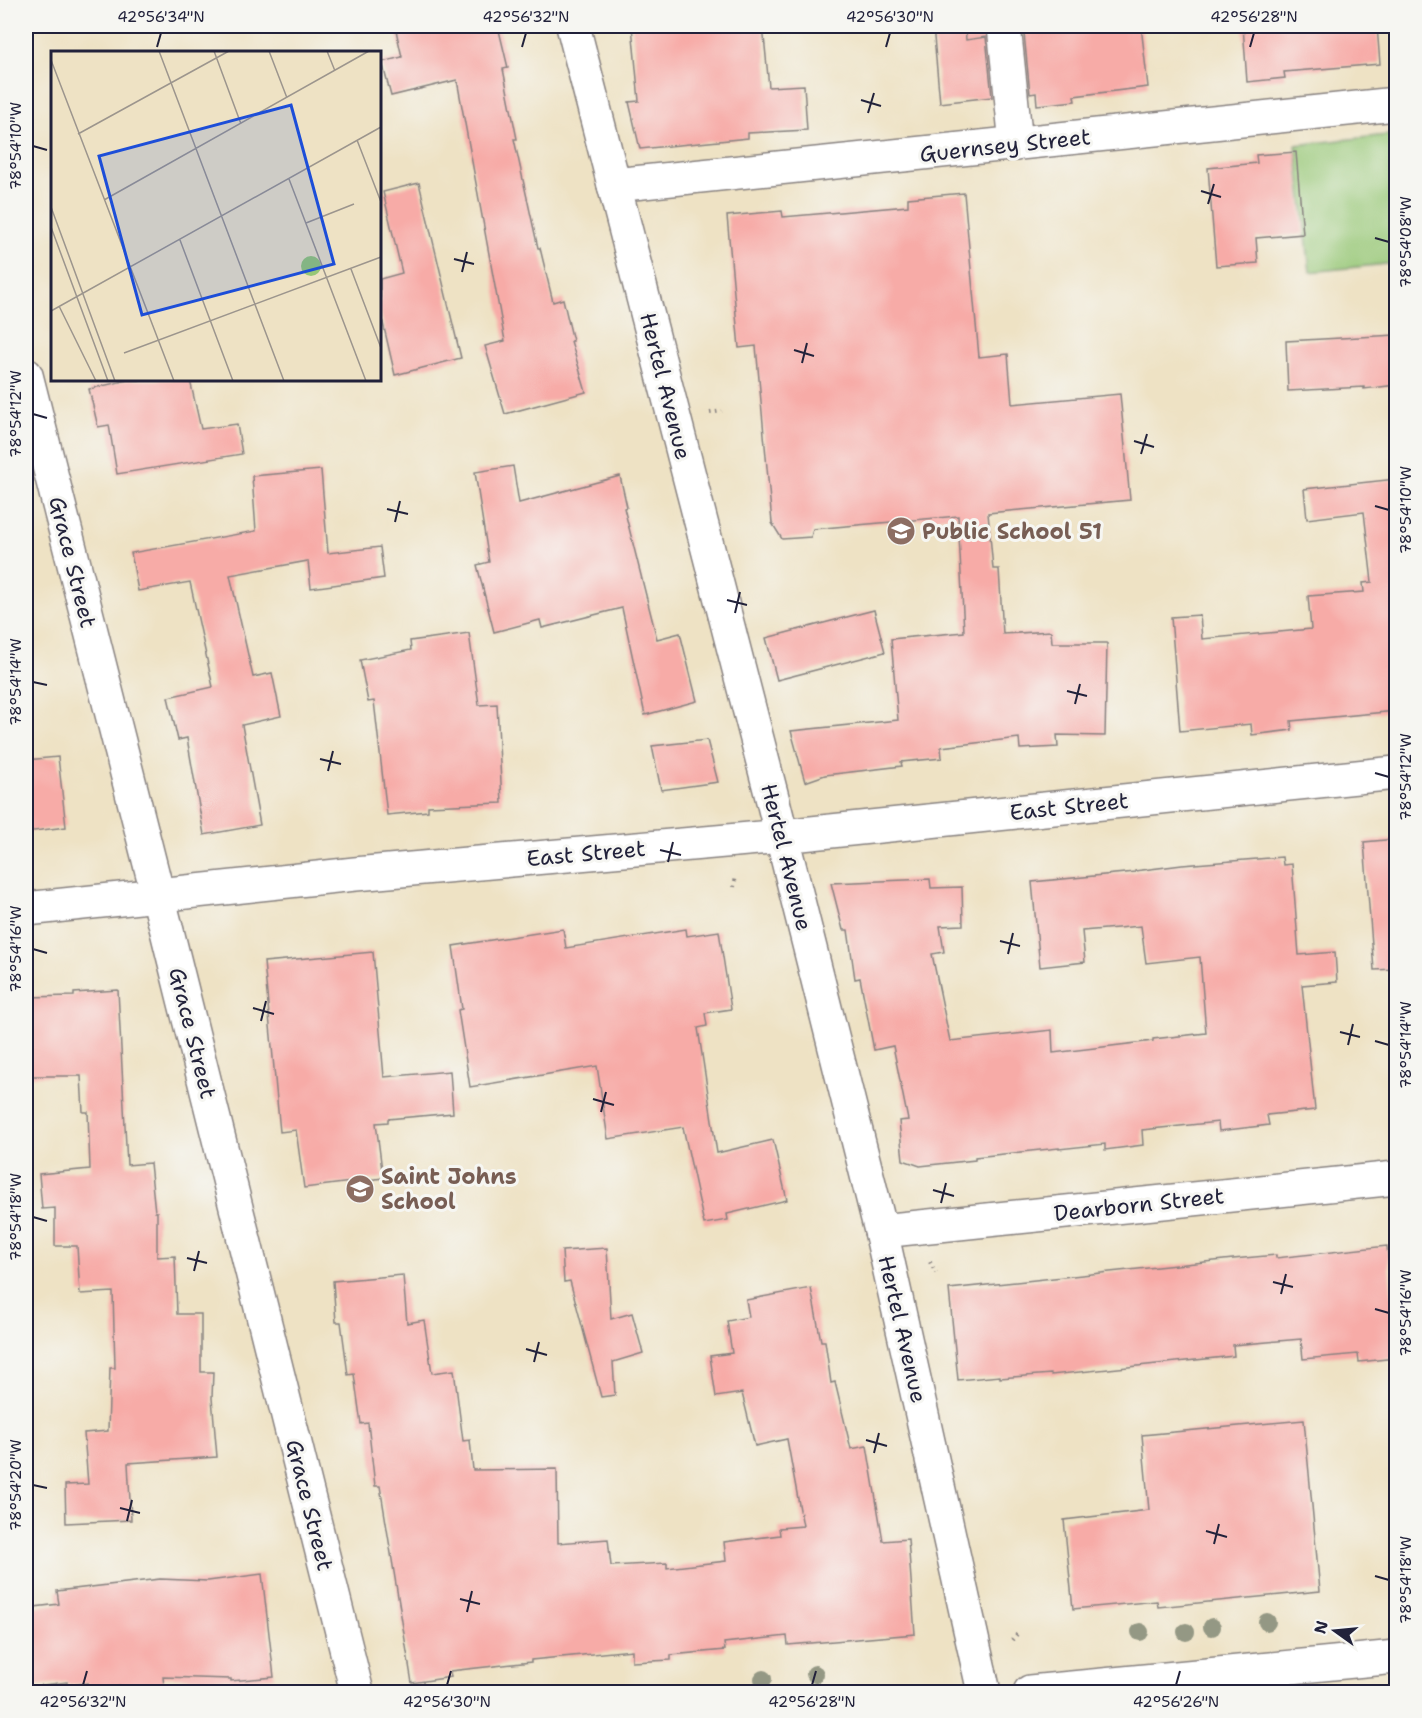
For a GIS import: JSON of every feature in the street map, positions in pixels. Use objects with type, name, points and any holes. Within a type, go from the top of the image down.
[{"type":"street","name":"Hertel Avenue","points":[[573,26],[782,836],[881,1231],[984,1692]]},
{"type":"street","points":[[1004,26],[1016,144]]},
{"type":"street","name":"Guernsey Street","points":[[614,185],[1396,104]]},
{"type":"street","name":"Grace Street","points":[[26,375],[37,463],[158,895],[357,1692]]},
{"type":"street","name":"East Street","points":[[26,909],[355,874],[782,836],[1396,773]]},
{"type":"street","name":"Dearborn Street","points":[[881,1231],[1396,1178]]},
{"type":"street","points":[[1030,1692],[1396,1657]]},
{"type":"path","points":[[930,1262],[936,1274]]},
{"type":"path","points":[[1012,1640],[1019,1632]]},
{"type":"green space","points":[[1396,134],[1396,263],[1310,272],[1296,145]]},
{"type":"building","points":[[395,26],[498,26],[508,68],[503,69],[517,139],[514,139],[538,248],[540,248],[553,302],[563,299],[573,341],[571,341],[586,392],[505,414],[485,346],[505,341],[457,80],[391,96],[382,62],[402,57]]},
{"type":"building","points":[[632,26],[763,26],[769,87],[804,85],[807,130],[748,133],[748,138],[640,149],[629,102],[639,101]]},
{"type":"building","points":[[933,26],[965,26],[966,40],[986,37],[992,97],[940,103]]},
{"type":"building","points":[[1029,26],[1141,26],[1148,87],[1074,96],[1075,101],[1037,105],[1036,93],[1030,94],[1024,33],[1030,33]]},
{"type":"building","points":[[1243,26],[1377,26],[1380,64],[1284,72],[1285,78],[1247,82]]},
{"type":"building","points":[[1296,152],[1303,234],[1256,238],[1258,263],[1216,266],[1208,168],[1257,163],[1256,155]]},
{"type":"building","points":[[419,183],[461,358],[395,375],[381,314],[381,279],[402,273],[383,192]]},
{"type":"building","points":[[964,193],[979,357],[1008,354],[1012,404],[1120,394],[1130,500],[988,513],[993,569],[999,569],[1003,634],[1051,631],[1052,643],[1107,643],[1105,736],[1057,735],[1058,747],[1020,749],[1019,738],[941,747],[942,758],[901,762],[902,766],[825,775],[805,782],[791,731],[898,720],[891,639],[964,632],[958,516],[813,529],[811,537],[782,539],[772,523],[756,346],[739,348],[727,216],[782,211],[783,217],[908,206],[908,198]]},
{"type":"building","points":[[1396,335],[1396,385],[1364,389],[1364,387],[1288,391],[1286,341]]},
{"type":"building","points":[[124,381],[190,381],[201,429],[237,424],[242,454],[117,474],[109,425],[98,427],[89,389]]},
{"type":"building","points":[[513,466],[519,503],[620,476],[627,507],[624,508],[657,639],[680,633],[697,701],[645,715],[622,608],[542,628],[540,620],[494,632],[477,565],[489,562],[475,472]]},
{"type":"building","points":[[321,470],[328,553],[380,547],[384,578],[311,588],[308,561],[230,575],[253,677],[272,673],[281,716],[242,725],[260,825],[204,835],[187,738],[178,740],[168,697],[213,687],[190,582],[138,591],[131,553],[256,531],[252,476]]},
{"type":"building","points":[[1396,479],[1396,711],[1291,721],[1292,730],[1252,735],[1251,724],[1180,731],[1171,617],[1200,615],[1202,639],[1311,629],[1308,596],[1364,592],[1363,583],[1372,582],[1364,512],[1307,519],[1304,489]]},
{"type":"building","points":[[874,610],[885,652],[777,680],[766,638]]},
{"type":"building","points":[[469,633],[479,705],[497,704],[502,803],[428,806],[428,811],[387,815],[374,701],[368,702],[360,660],[411,650],[410,641]]},
{"type":"building","points":[[707,740],[718,782],[661,790],[652,746]]},
{"type":"building","points":[[58,757],[66,827],[26,832],[26,760]]},
{"type":"building","points":[[1396,839],[1396,969],[1374,970],[1364,842]]},
{"type":"building","points":[[1282,857],[1283,865],[1292,864],[1299,955],[1335,952],[1337,982],[1302,985],[1315,1110],[1267,1115],[1269,1125],[1219,1131],[1218,1122],[1142,1130],[1143,1145],[1105,1150],[1105,1144],[975,1157],[975,1160],[920,1166],[903,1160],[899,1121],[908,1120],[893,1046],[874,1050],[860,978],[855,979],[848,930],[843,930],[831,883],[930,879],[931,888],[962,887],[963,925],[940,926],[944,952],[932,954],[950,1041],[1052,1030],[1053,1053],[1206,1033],[1200,957],[1146,963],[1141,926],[1082,931],[1085,962],[1040,967],[1032,882],[1182,865]]},
{"type":"building","points":[[563,929],[566,948],[686,929],[687,936],[719,931],[731,1009],[705,1013],[707,1026],[698,1028],[717,1153],[773,1140],[787,1200],[727,1214],[728,1220],[704,1224],[683,1127],[608,1139],[597,1066],[470,1087],[458,1010],[462,1009],[453,946]]},
{"type":"building","points":[[373,952],[384,1077],[450,1071],[453,1113],[388,1119],[388,1122],[376,1123],[383,1178],[304,1188],[296,1130],[280,1132],[264,962]]},
{"type":"building","points":[[118,990],[127,1165],[150,1163],[155,1212],[157,1212],[157,1257],[175,1256],[177,1314],[201,1314],[201,1372],[213,1372],[212,1398],[217,1457],[128,1463],[131,1520],[66,1523],[65,1485],[88,1484],[84,1433],[108,1431],[110,1368],[115,1368],[113,1292],[80,1294],[77,1246],[55,1246],[55,1208],[42,1209],[39,1174],[90,1169],[88,1112],[83,1112],[81,1076],[26,1076],[26,997],[74,996],[74,993]]},
{"type":"building","points":[[1387,1246],[1396,1358],[1359,1362],[1358,1354],[1303,1359],[1301,1339],[1233,1345],[1234,1356],[1051,1375],[958,1380],[949,1289],[1233,1259],[1276,1255],[1276,1258]]},
{"type":"building","points":[[607,1248],[611,1319],[632,1313],[643,1353],[613,1362],[615,1395],[601,1397],[570,1281],[564,1282],[562,1251]]},
{"type":"building","points":[[403,1275],[407,1323],[424,1320],[432,1373],[454,1370],[463,1441],[470,1440],[473,1470],[557,1469],[558,1543],[608,1539],[611,1566],[667,1563],[667,1568],[726,1561],[724,1542],[780,1535],[779,1528],[803,1526],[787,1439],[755,1446],[742,1393],[716,1397],[710,1356],[732,1353],[727,1321],[749,1317],[746,1300],[811,1288],[821,1341],[825,1341],[831,1383],[835,1382],[851,1449],[867,1446],[883,1541],[908,1539],[915,1634],[788,1645],[787,1636],[724,1643],[725,1650],[671,1655],[671,1660],[632,1662],[632,1650],[450,1671],[451,1677],[412,1683],[380,1486],[375,1486],[368,1423],[361,1424],[354,1374],[348,1375],[341,1322],[336,1322],[333,1281]]},
{"type":"building","points":[[1304,1420],[1320,1591],[1158,1607],[1157,1601],[1073,1609],[1064,1520],[1149,1510],[1142,1435]]},
{"type":"building","points":[[262,1574],[274,1677],[231,1681],[231,1679],[163,1677],[164,1686],[122,1690],[122,1686],[88,1690],[88,1683],[67,1685],[67,1682],[26,1687],[26,1608],[59,1604],[57,1591],[160,1579],[208,1581]]},
{"type":"place","name":"Public School 51","points":[[901,531]]},
{"type":"place","name":"Saint Johns School","points":[[360,1189]]}]
